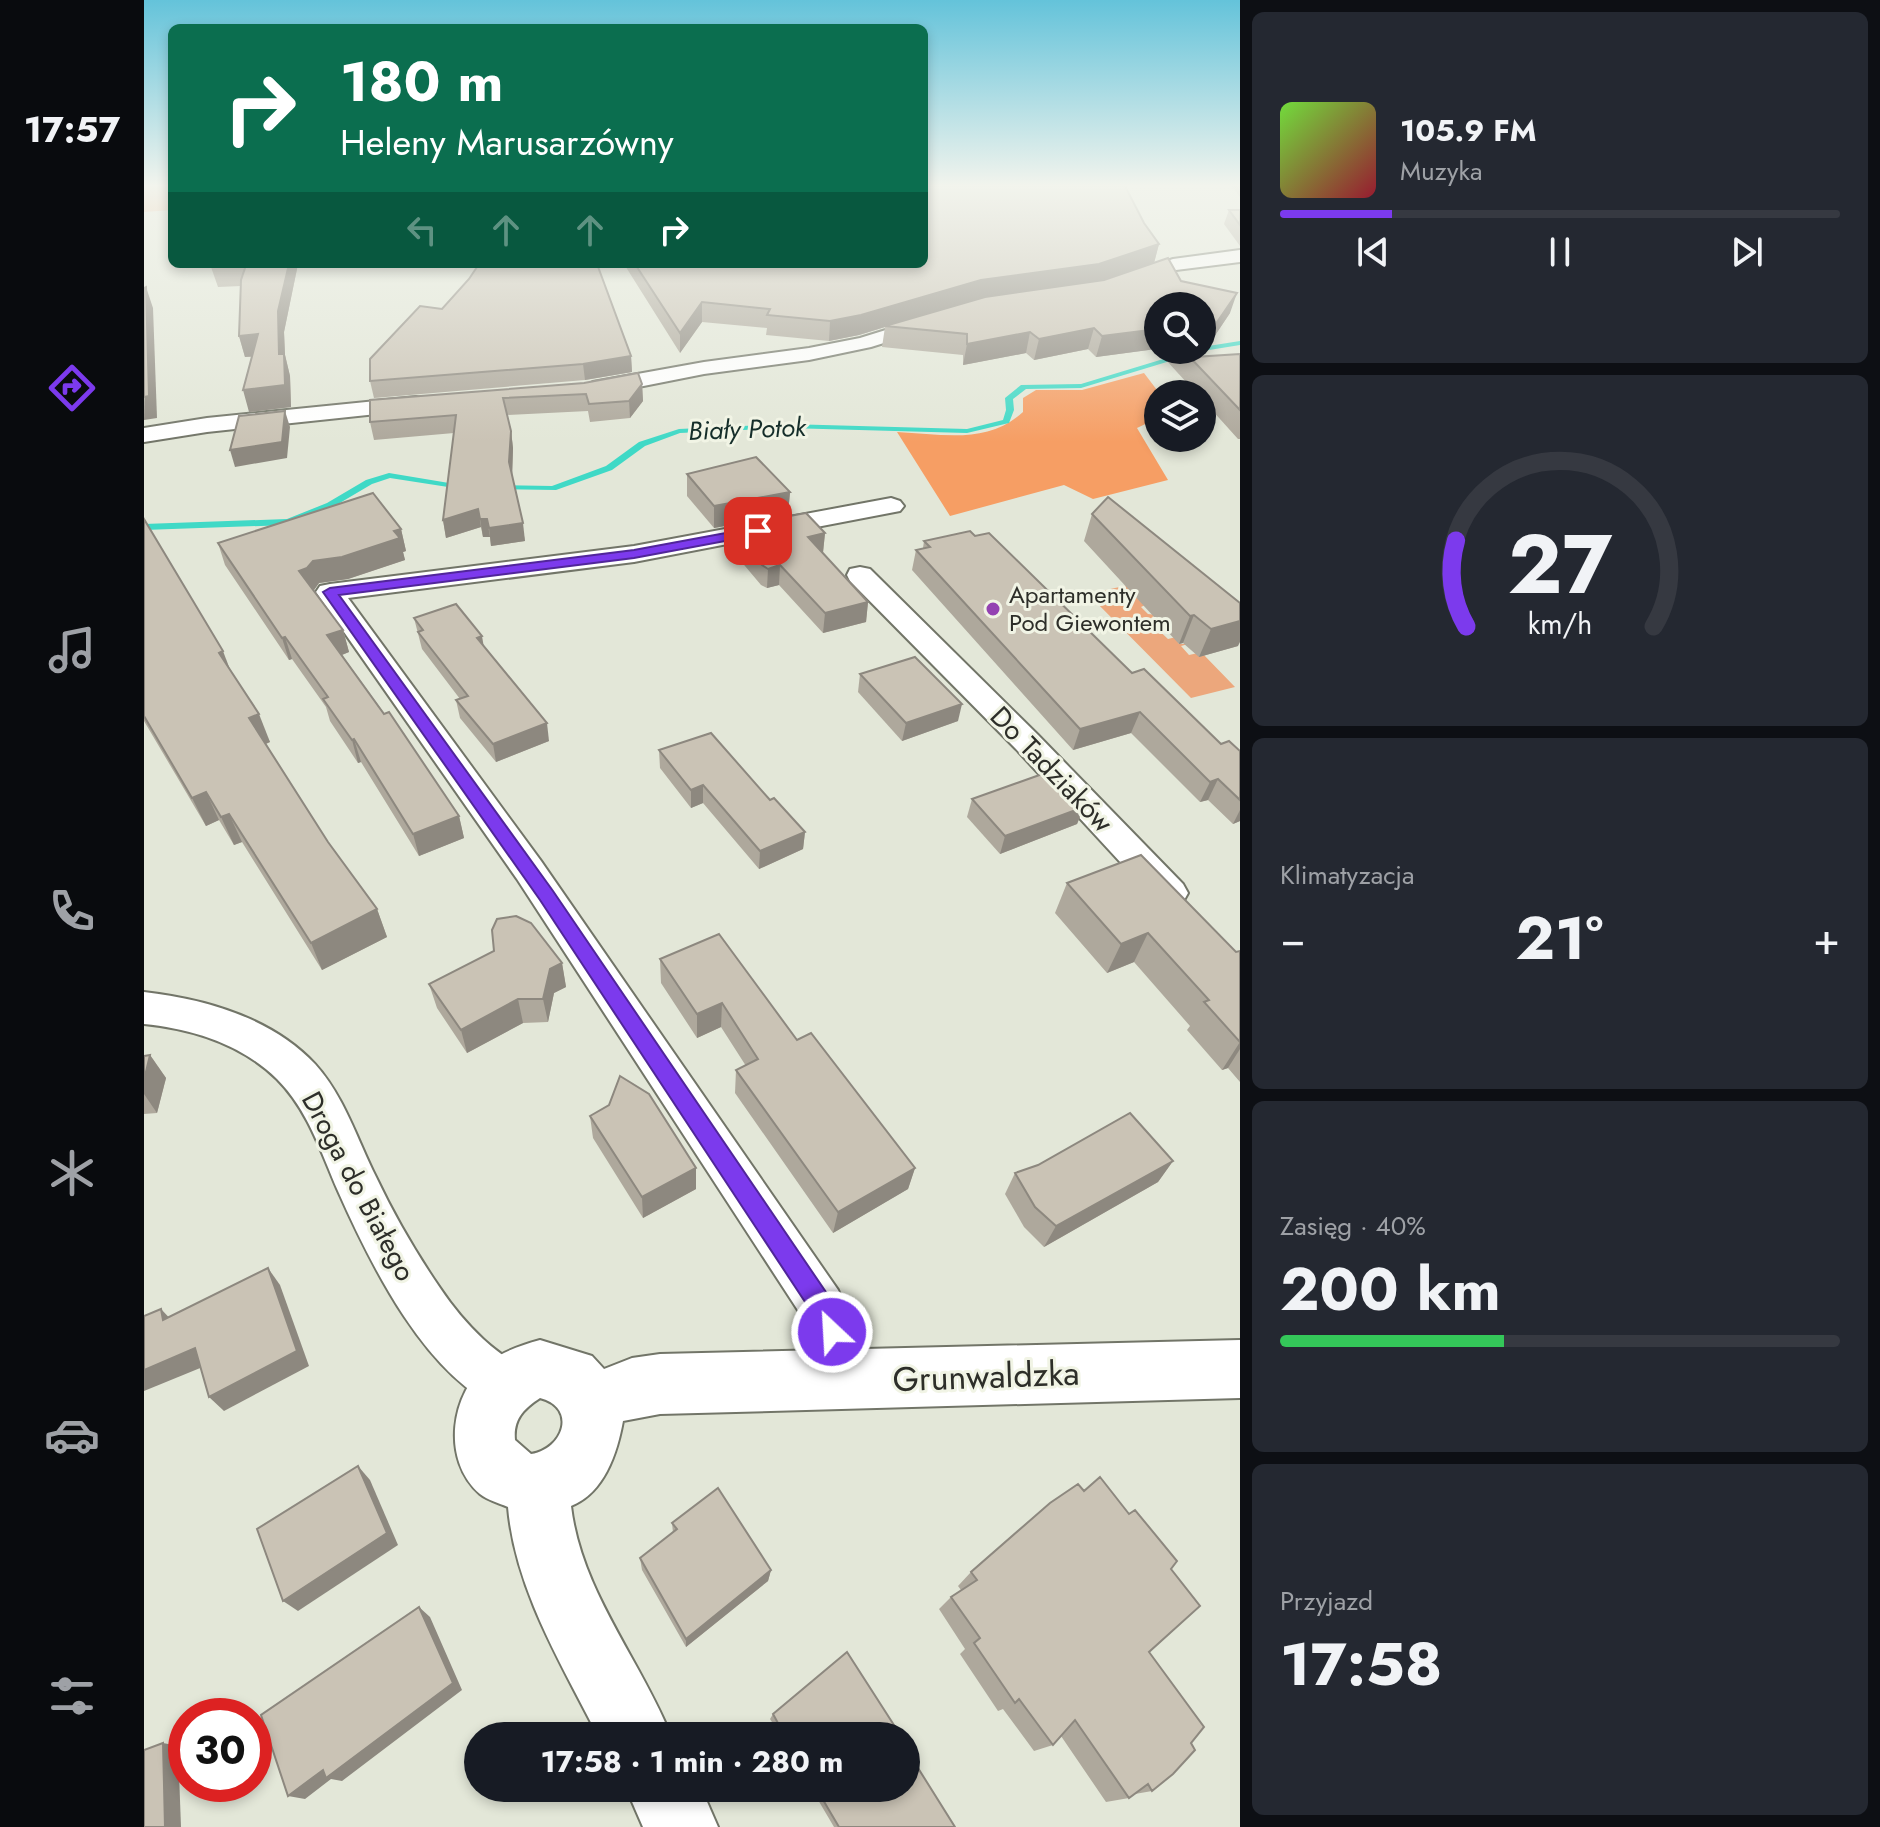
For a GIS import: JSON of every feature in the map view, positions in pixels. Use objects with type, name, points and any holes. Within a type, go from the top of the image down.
[{"type":"street","points":[[1107,288],[1155,271]]},
{"type":"street","points":[[573,392],[864,343],[954,314]]},
{"type":"street","points":[[144,435],[221,423],[439,403]]},
{"type":"street","points":[[839,1379],[835,1342],[822,1306],[529,870],[330,592],[634,554],[891,506]]},
{"type":"street","name":"Do Tadziaków","points":[[860,575],[1027,742],[1187,910]]},
{"type":"street","name":"Droga do Białego","points":[[144,1008],[185,1015],[246,1035],[290,1066],[320,1104],[359,1189],[431,1319],[449,1339],[504,1386]]},
{"type":"street","points":[[550,1369],[575,1380],[591,1404],[593,1431],[583,1457],[563,1476],[537,1485],[524,1485],[501,1473],[487,1450],[484,1422],[488,1409],[504,1386],[520,1374],[550,1369]]},
{"type":"street","name":"Grunwaldzka","points":[[591,1404],[632,1388],[660,1384],[1240,1369]]},
{"type":"street","points":[[537,1485],[541,1528],[557,1578],[629,1722]]},
{"type":"street","points":[[669,1802],[681,1827]]},
{"type":"shaded area","points":[[1144,373],[1149,380],[1144,380],[1144,425],[1137,428],[1144,440],[1144,452],[1151,452],[1168,480],[1093,499],[1064,485],[950,516],[897,432],[979,433],[995,429],[1023,412],[1023,398],[1036,390],[1082,390]]},
{"type":"shaded area","points":[[1178,574],[1141,607],[1148,614],[1157,615],[1152,617],[1159,621],[1152,624],[1168,639],[1176,637],[1179,644],[1188,644],[1181,646],[1189,655],[1198,653],[1200,657],[1202,653],[1235,687],[1191,698],[1088,594]]},
{"type":"building","points":[[244,271],[287,271],[278,311],[279,354],[284,354],[285,385],[243,390],[258,334],[239,336]]},
{"type":"building","points":[[474,271],[600,271],[631,356],[583,364],[370,381],[370,359],[420,306],[442,309]]},
{"type":"building","points":[[640,271],[1045,271],[981,280],[830,321],[767,315],[770,309],[702,302],[680,333]]},
{"type":"building","points":[[1129,271],[1175,271],[1181,281],[1237,293],[1216,324],[1216,292],[1144,292],[1144,331],[1102,336],[1094,328],[1039,339],[1030,332],[967,344],[967,334],[885,326],[985,297],[1104,280]]},
{"type":"building","points":[[144,288],[149,396],[144,397]]},
{"type":"building","points":[[1240,354],[1240,410],[1216,385],[1216,380],[1212,380],[1196,364],[1216,364],[1216,356]]},
{"type":"building","points":[[638,373],[642,384],[629,401],[589,404],[586,394],[503,398],[511,431],[509,462],[523,523],[489,528],[487,519],[480,519],[478,509],[443,520],[456,415],[370,422],[370,400],[584,383]]},
{"type":"building","points":[[285,411],[282,442],[230,450],[239,416]]},
{"type":"building","points":[[756,457],[790,492],[714,506],[687,474]]},
{"type":"building","points":[[373,493],[401,529],[394,531],[400,538],[342,557],[313,561],[299,571],[343,630],[327,635],[384,714],[389,712],[459,816],[413,834],[354,739],[323,699],[328,697],[285,637],[282,638],[218,543]]},
{"type":"building","points":[[1108,497],[1240,603],[1240,621],[1211,629],[1194,615],[1190,616],[1092,514]]},
{"type":"building","points":[[806,513],[825,533],[808,537],[868,602],[825,613],[780,565],[768,569],[762,565],[730,527]]},
{"type":"building","points":[[144,519],[223,651],[219,653],[259,714],[249,718],[328,842],[377,909],[311,943],[229,814],[221,817],[206,792],[192,798],[144,716]]},
{"type":"building","points":[[970,531],[975,536],[989,533],[1132,673],[1144,669],[1221,744],[1229,741],[1240,751],[1240,800],[1218,779],[1210,782],[1140,712],[1080,729],[916,550],[930,547],[924,541]]},
{"type":"building","points":[[456,604],[482,636],[477,638],[547,723],[493,744],[456,700],[468,696],[418,632],[423,630],[414,618]]},
{"type":"building","points":[[915,657],[962,704],[906,723],[860,674]]},
{"type":"building","points":[[711,733],[770,800],[774,798],[805,832],[760,851],[703,785],[691,790],[659,750]]},
{"type":"building","points":[[1048,772],[1084,807],[1005,836],[972,799]]},
{"type":"building","points":[[1141,855],[1236,952],[1240,951],[1240,1042],[1204,1002],[1209,1000],[1148,933],[1121,944],[1067,883]]},
{"type":"building","points":[[516,916],[531,923],[562,963],[550,969],[543,999],[518,999],[461,1030],[429,984],[494,951],[492,930],[497,919]]},
{"type":"building","points":[[719,934],[797,1040],[811,1033],[915,1168],[838,1212],[736,1070],[758,1059],[722,1003],[697,1014],[660,959]]},
{"type":"building","points":[[150,1055],[144,1080],[144,1056]]},
{"type":"building","points":[[620,1076],[649,1094],[696,1168],[642,1197],[590,1116],[609,1105]]},
{"type":"building","points":[[1130,1113],[1173,1161],[1056,1226],[1035,1207],[1015,1173],[1038,1165]]},
{"type":"building","points":[[268,1268],[297,1351],[209,1397],[195,1348],[144,1370],[144,1316],[161,1309],[163,1320]]},
{"type":"building","points":[[358,1466],[387,1533],[283,1601],[257,1529]]},
{"type":"building","points":[[1100,1477],[1129,1514],[1135,1510],[1177,1561],[1171,1569],[1200,1606],[1149,1652],[1204,1727],[1191,1743],[1195,1750],[1173,1774],[1152,1791],[1148,1784],[1129,1798],[1075,1720],[1053,1745],[1019,1699],[1015,1703],[974,1643],[980,1638],[951,1597],[977,1580],[971,1572],[1050,1503],[1078,1484],[1084,1491]]},
{"type":"building","points":[[718,1488],[771,1570],[686,1639],[640,1558],[677,1529],[672,1523]]},
{"type":"building","points":[[419,1607],[453,1683],[326,1778],[323,1770],[288,1796],[272,1748],[272,1707]]},
{"type":"building","points":[[847,1652],[892,1722],[777,1722],[773,1714]]},
{"type":"building","points":[[163,1743],[165,1827],[144,1827],[144,1750]]},
{"type":"building","points":[[920,1771],[955,1827],[839,1827],[824,1802],[920,1802]]},
{"type":"waterway","name":"Biały Potok","points":[[1216,347],[1240,343]]},
{"type":"waterway","name":"Biały Potok","points":[[499,487],[553,488],[609,468],[642,444],[679,431],[787,426],[967,431],[1006,421],[1010,410],[1009,398],[1024,387],[1081,386],[1154,364]]},
{"type":"waterway","name":"Biały Potok","points":[[144,527],[288,522],[389,475],[461,487]]},
{"type":"place","name":"Apartamenty Pod Giewontem","points":[[993,609]]},
{"type":"route","points":[[758,531],[634,554],[330,592],[547,895],[822,1306],[832,1332]]}]
